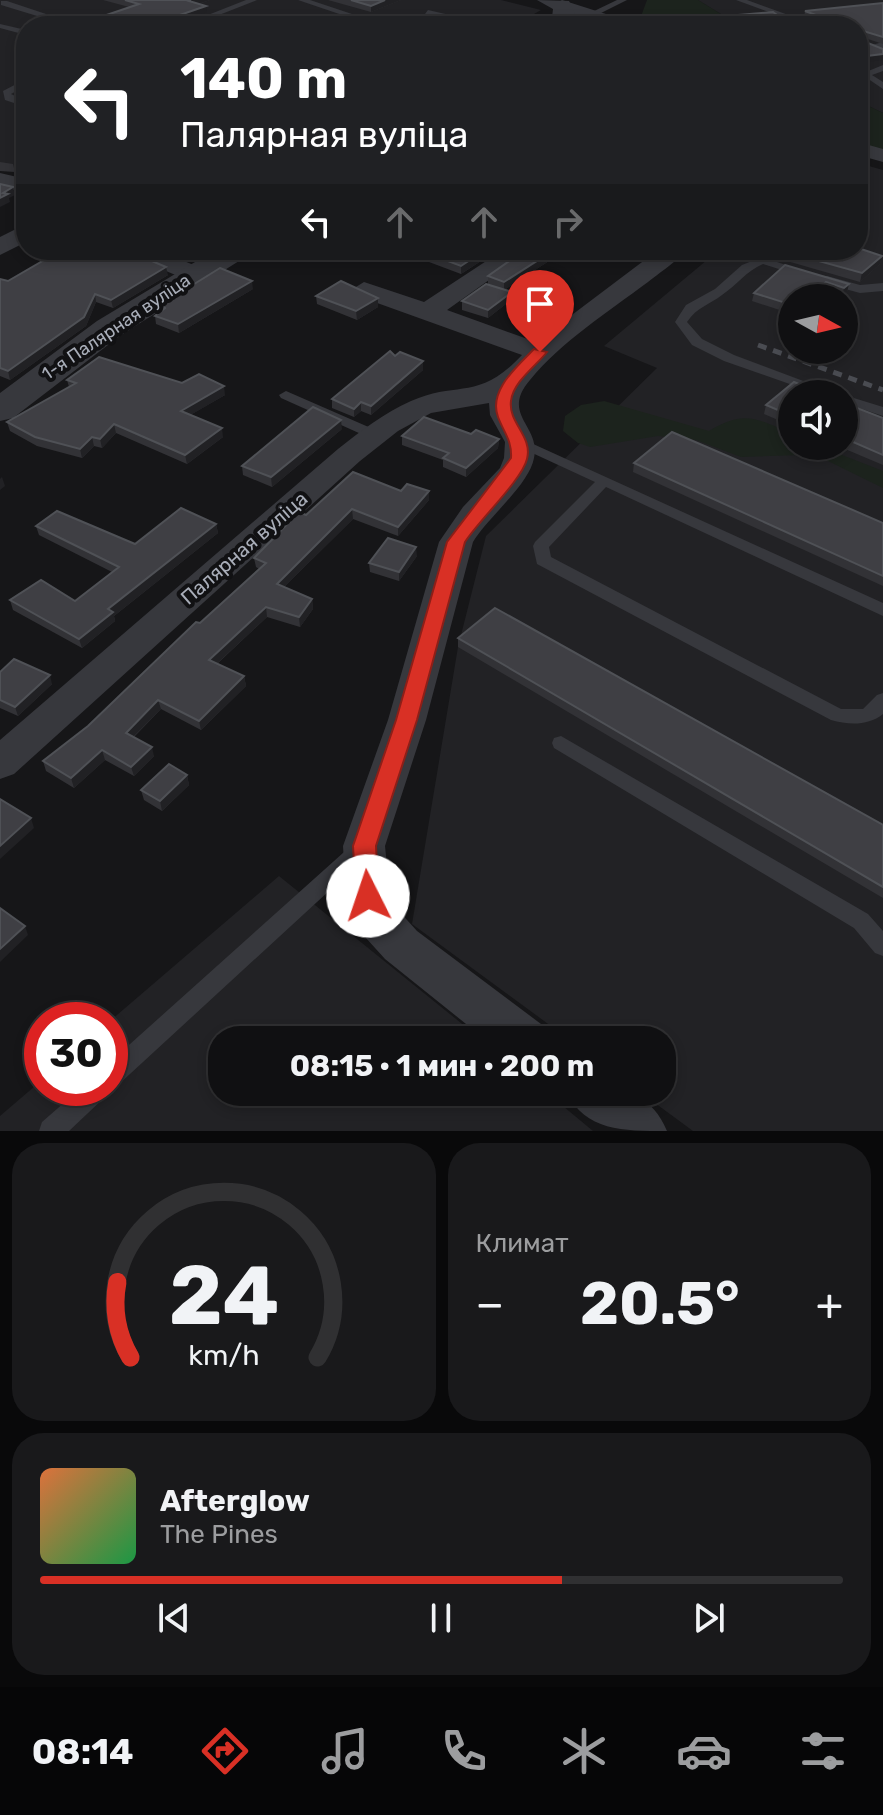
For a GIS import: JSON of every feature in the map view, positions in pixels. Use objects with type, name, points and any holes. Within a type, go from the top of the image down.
[{"type":"street","points":[[553,6],[601,16]]},
{"type":"street","points":[[161,260],[194,274]]},
{"type":"street","name":"1-я Палярная вуліца","points":[[0,410],[109,328],[218,260]]},
{"type":"street","points":[[426,313],[504,260]]},
{"type":"street","name":"Палярная вуліца","points":[[0,763],[375,435],[423,406],[485,395],[660,260]]},
{"type":"street","points":[[364,290],[426,313],[527,365],[503,400],[505,415],[520,442],[519,458],[514,471],[474,514],[456,542],[407,720],[364,846],[368,896],[382,924],[401,945],[506,1026]]},
{"type":"street","points":[[609,1106],[641,1131]]},
{"type":"lane","points":[[214,16],[253,0]]},
{"type":"lane","points":[[302,0],[354,16]]},
{"type":"lane","points":[[594,13],[623,0]]},
{"type":"lane","points":[[746,1],[787,16]]},
{"type":"lane","points":[[5,2],[48,16]]},
{"type":"lane","points":[[428,12],[445,16]]},
{"type":"lane","points":[[16,87],[6,96],[16,100]]},
{"type":"lane","points":[[791,380],[729,358],[697,342],[681,322],[690,308],[719,292],[746,267],[762,260],[860,289],[883,287]]},
{"type":"lane","points":[[286,395],[375,435]]},
{"type":"lane","points":[[858,404],[883,412]]},
{"type":"lane","points":[[520,442],[883,610]]},
{"type":"lane","points":[[603,482],[541,546],[543,560],[837,715],[860,718],[878,710],[883,700]]},
{"type":"lane","points":[[561,743],[861,921],[883,946]]},
{"type":"lane","points":[[128,1061],[364,846]]},
{"type":"lane","points":[[51,1131],[78,1106]]},
{"type":"shaded area","points":[[0,0],[501,0],[541,10],[530,16],[16,16],[16,172],[0,169]]},
{"type":"shaded area","points":[[647,0],[698,0],[724,16],[641,16]]},
{"type":"shaded area","points":[[698,0],[883,0],[883,113],[868,106],[868,16],[724,16]]},
{"type":"shaded area","points":[[868,106],[883,113],[883,153],[868,148]]},
{"type":"shaded area","points":[[868,166],[883,170],[883,1131],[693,1131],[659,1106],[676,1106],[676,1026],[551,1026],[412,924],[458,647],[486,536],[657,368],[604,346],[707,260],[868,260]]},
{"type":"shaded area","points":[[604,401],[709,431],[732,420],[759,420],[778,428],[778,456],[741,457],[696,440],[658,436],[590,447],[578,443],[563,431],[565,416],[581,405]]},
{"type":"shaded area","points":[[826,460],[855,460],[883,471],[883,488]]},
{"type":"shaded area","points":[[279,876],[465,1026],[208,1026],[208,1106],[563,1106],[593,1131],[0,1131],[0,1116],[24,1095],[24,1106],[128,1106],[128,1006]]},
{"type":"building","points":[[125,0],[191,0],[206,6],[177,16],[104,16],[139,4]]},
{"type":"building","points":[[351,0],[385,0],[371,6]]},
{"type":"building","points":[[883,3],[883,37],[868,32],[868,16],[818,16],[805,11]]},
{"type":"building","points":[[773,12],[778,16],[726,16]]},
{"type":"building","points":[[868,43],[883,49],[883,54],[868,56]]},
{"type":"building","points":[[0,184],[13,187],[0,198]]},
{"type":"building","points":[[868,251],[882,256],[862,273],[815,260],[868,260]]},
{"type":"building","points":[[44,260],[150,260],[166,267],[111,300],[95,294],[84,317],[8,371],[0,368],[0,279],[8,281]]},
{"type":"building","points":[[445,260],[470,260],[461,266]]},
{"type":"building","points":[[511,260],[538,260],[504,282],[488,276]]},
{"type":"building","points":[[785,265],[849,284],[778,284],[778,301],[754,293]]},
{"type":"building","points":[[220,268],[252,281],[178,324],[155,316],[165,308],[162,304]]},
{"type":"building","points":[[341,281],[378,298],[356,311],[316,296]]},
{"type":"building","points":[[486,284],[512,292],[488,310],[462,301]]},
{"type":"building","points":[[390,351],[395,356],[400,352],[423,361],[371,406],[361,402],[354,409],[332,399]]},
{"type":"building","points":[[99,357],[182,383],[199,374],[224,386],[181,411],[222,428],[185,455],[114,424],[100,439],[92,437],[80,449],[35,437],[7,422],[76,383],[67,380]]},
{"type":"building","points":[[778,395],[778,410],[766,405]]},
{"type":"building","points":[[313,407],[341,420],[271,477],[242,466]]},
{"type":"building","points":[[858,408],[883,418],[883,455],[858,444]]},
{"type":"building","points":[[424,417],[471,434],[476,430],[499,439],[466,468],[443,458],[449,453],[402,436]]},
{"type":"building","points":[[672,432],[883,523],[883,576],[634,463]]},
{"type":"building","points":[[353,472],[401,491],[407,484],[429,491],[398,527],[352,509],[277,584],[312,599],[299,617],[266,607],[209,660],[244,676],[199,721],[158,700],[126,733],[152,747],[131,767],[102,750],[71,778],[43,761],[88,726],[196,622],[200,623],[266,563],[254,558],[299,512],[306,515]]},
{"type":"building","points":[[181,508],[216,524],[108,609],[113,612],[79,639],[10,600],[41,580],[75,601],[119,567],[36,526],[57,511],[135,544]]},
{"type":"building","points":[[388,538],[416,547],[399,572],[369,563]]},
{"type":"building","points":[[495,608],[883,825],[883,887],[458,638]]},
{"type":"building","points":[[14,659],[50,675],[15,707],[0,700],[0,672]]},
{"type":"building","points":[[169,764],[187,775],[160,801],[141,790]]},
{"type":"building","points":[[0,799],[31,818],[0,846]]},
{"type":"building","points":[[0,908],[25,926],[0,949]]},
{"type":"railway","points":[[758,345],[883,390]]},
{"type":"route","points":[[368,896],[364,846],[407,720],[456,542],[464,526],[514,471],[520,442],[516,429],[505,415],[503,400],[515,379],[540,352]]}]
